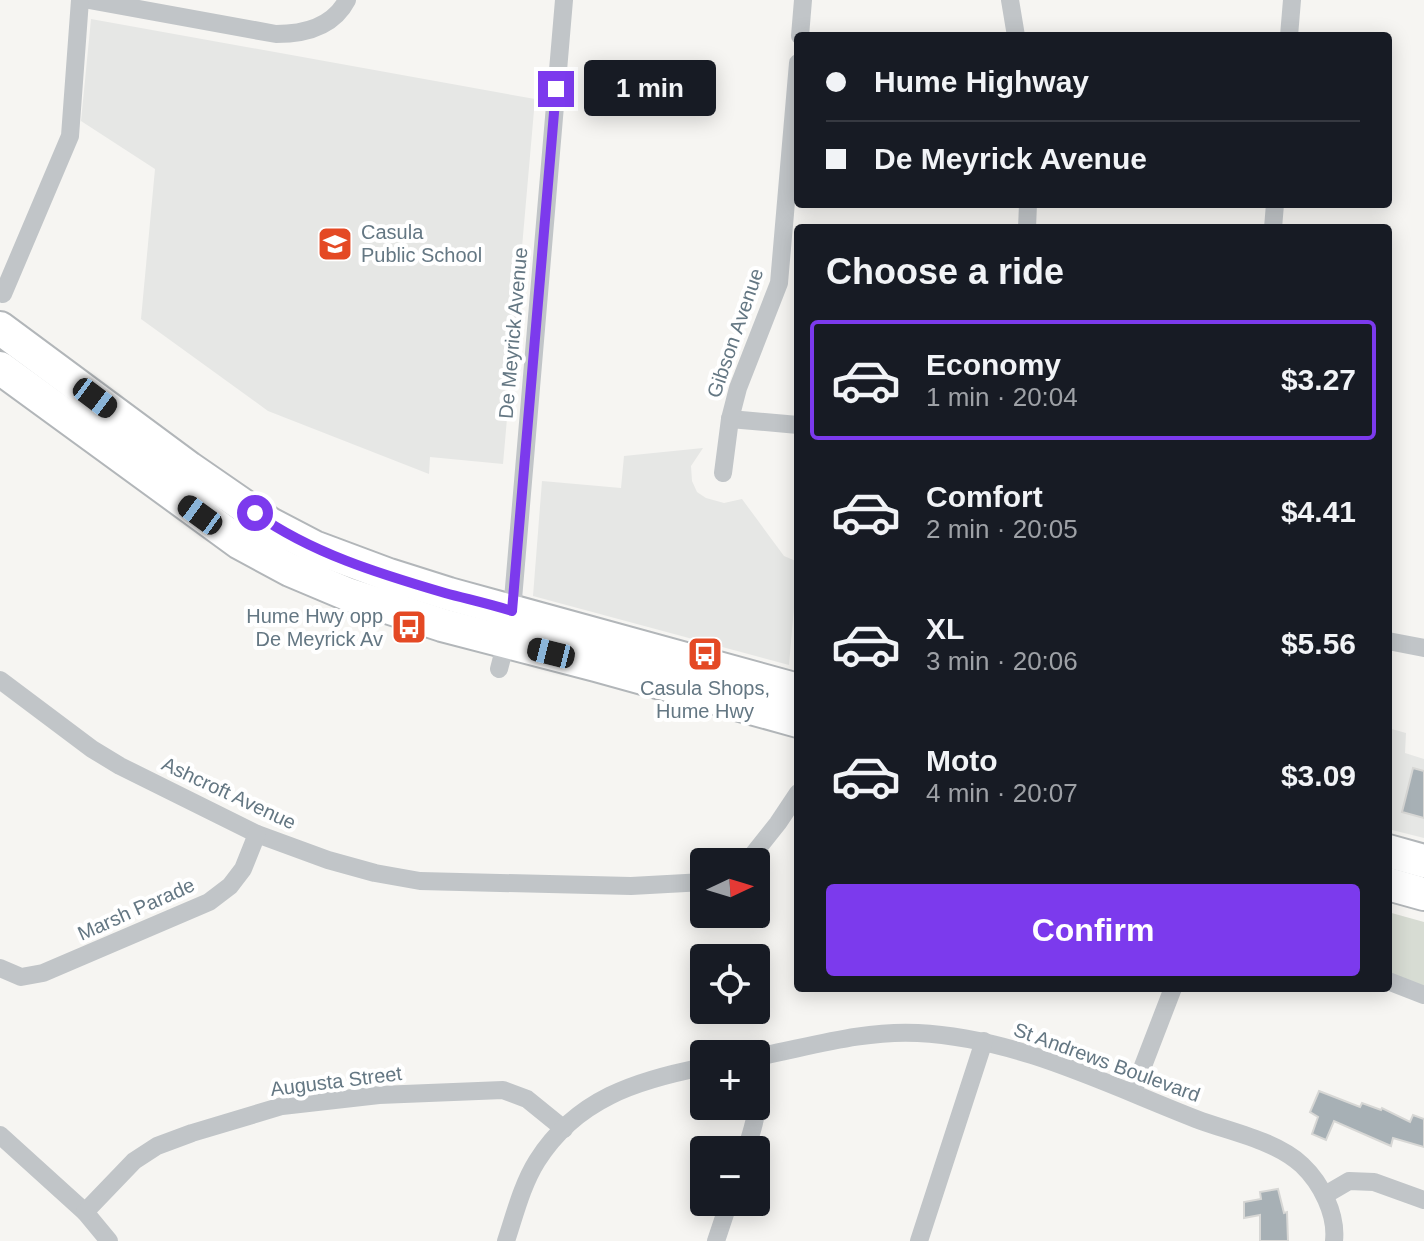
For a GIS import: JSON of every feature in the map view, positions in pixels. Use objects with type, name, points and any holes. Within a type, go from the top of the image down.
[{"type":"highway","points":[[0,328],[270,524],[314,547],[389,575],[506,641],[794,689]]},
{"type":"highway","points":[[0,368],[200,515],[279,565],[347,594],[442,625],[794,720]]},
{"type":"highway","points":[[1392,852],[1424,861]]},
{"type":"highway","points":[[1392,885],[1424,894]]},
{"type":"street","points":[[3,294],[70,136],[80,0]]},
{"type":"street","points":[[89,0],[276,34],[293,34],[323,25],[335,17],[347,0]]},
{"type":"street","name":"De Meyrick Avenue","points":[[506,641],[564,0]]},
{"type":"street","points":[[800,32],[803,0]]},
{"type":"street","points":[[1010,0],[1015,32]]},
{"type":"street","points":[[1289,32],[1292,0]]},
{"type":"street","name":"Gibson Avenue","points":[[723,473],[730,419],[738,388],[779,283],[794,109]]},
{"type":"street","points":[[730,419],[794,425]]},
{"type":"street","points":[[1392,642],[1424,648]]},
{"type":"street","name":"Ashcroft Avenue","points":[[0,680],[92,749],[120,766],[257,834],[328,860],[420,881],[631,886],[690,883]]},
{"type":"street","points":[[758,848],[794,799]]},
{"type":"street","name":"Marsh Parade","points":[[0,968],[21,977],[43,973],[209,902],[230,886],[243,869],[257,834]]},
{"type":"street","points":[[1392,983],[1424,995]]},
{"type":"street","points":[[1133,1092],[1171,992]]},
{"type":"street","name":"St Andrews Boulevard","points":[[770,1054],[892,1033],[984,1041],[1047,1060],[1215,1126],[1270,1144],[1301,1165],[1325,1195],[1335,1232],[1334,1241]]},
{"type":"street","points":[[919,1241],[984,1041]]},
{"type":"street","points":[[506,1241],[522,1192],[537,1161],[552,1140],[583,1111],[635,1084],[690,1070]]},
{"type":"street","name":"Augusta Street","points":[[85,1212],[134,1161],[157,1146],[282,1106],[379,1095],[503,1090],[527,1099],[564,1129]]},
{"type":"street","points":[[0,1135],[85,1212],[109,1241]]},
{"type":"street","points":[[1325,1195],[1349,1181],[1374,1182],[1424,1200]]},
{"type":"street","points":[[716,1241],[724,1216]]},
{"type":"shaded area","name":"Casula Public School","points":[[91,19],[535,99],[503,464],[430,457],[429,474],[268,411],[141,319],[155,169],[81,121]]},
{"type":"shaded area","points":[[703,448],[691,466],[697,492],[724,503],[742,499],[784,556],[794,560],[789,665],[533,596],[542,481],[621,488],[624,456]]},
{"type":"shaded area","points":[[1392,729],[1406,733],[1405,753],[1424,759],[1424,838],[1392,830]]},
{"type":"shaded area","points":[[1392,913],[1424,922],[1424,986],[1392,974]]},
{"type":"building","points":[[1413,768],[1424,771],[1424,818],[1402,812]]},
{"type":"building","points":[[1319,1091],[1360,1107],[1362,1103],[1382,1108],[1410,1122],[1413,1115],[1424,1119],[1424,1147],[1393,1138],[1391,1146],[1334,1121],[1326,1140],[1312,1134],[1318,1117],[1310,1112]]},
{"type":"building","points":[[1278,1189],[1284,1213],[1287,1212],[1288,1241],[1260,1241],[1260,1215],[1244,1218],[1244,1202],[1261,1199],[1260,1192]]},
{"type":"place","name":"Casula Public School","points":[[335,244]]},
{"type":"place","name":"Hume Hwy opp De Meyrick Av","points":[[409,627]]},
{"type":"place","name":"Casula Shops, Hume Hwy","points":[[705,654]]},
{"type":"route","points":[[255,513],[314,547],[389,575],[512,611],[556,89]]}]
